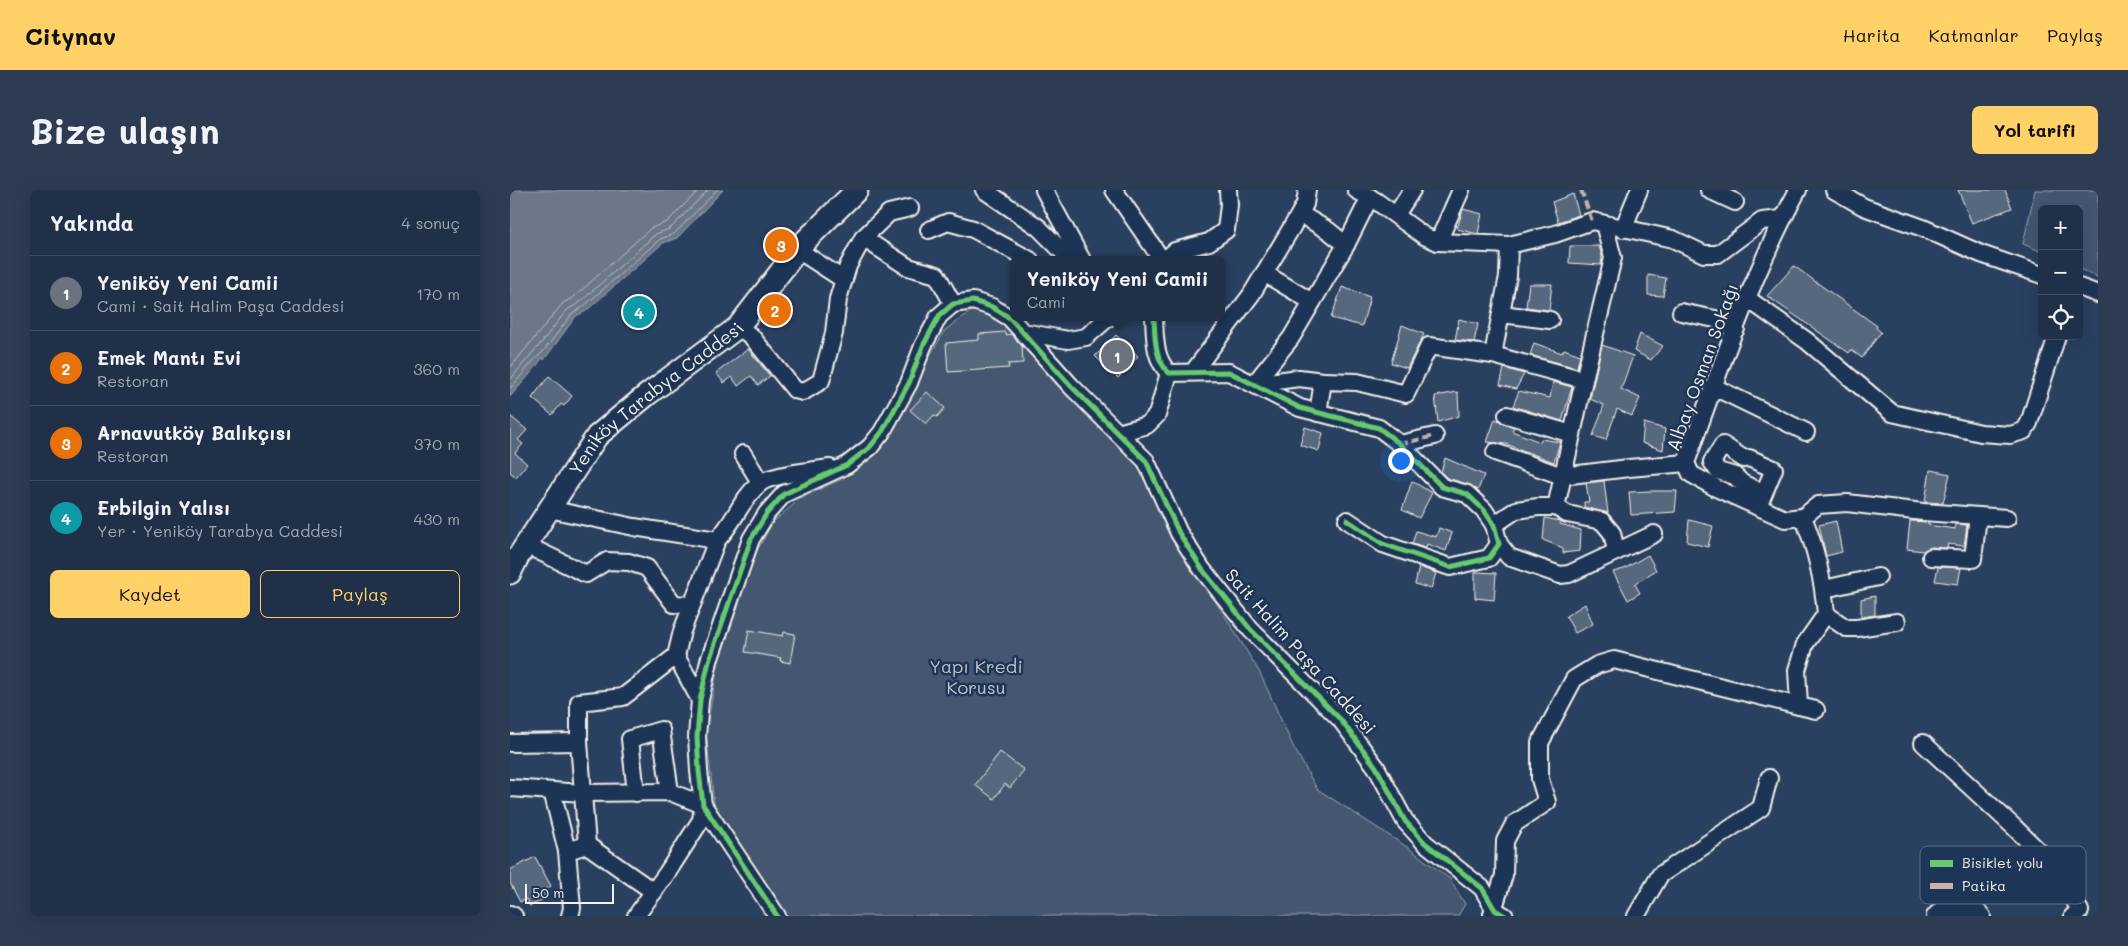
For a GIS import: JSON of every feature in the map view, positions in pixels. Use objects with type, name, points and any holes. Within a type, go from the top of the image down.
[{"type":"main road","name":"Yeniköy Tarabya Caddesi","points":[[510,574],[526,545],[597,436],[648,394],[738,328],[798,250],[857,190]]},
{"type":"street","points":[[984,190],[1038,227],[1067,256]]},
{"type":"street","points":[[1044,190],[1080,256]]},
{"type":"street","points":[[1114,190],[1160,256]]},
{"type":"street","points":[[1168,256],[1175,251],[1209,242],[1226,230],[1229,205],[1228,190]]},
{"type":"street","points":[[1192,372],[1250,295],[1264,273],[1300,214],[1305,204],[1306,190]]},
{"type":"street","points":[[1396,216],[1412,190]]},
{"type":"street","points":[[1438,242],[1462,190]]},
{"type":"street","points":[[1623,229],[1639,190]]},
{"type":"street","points":[[1710,190],[1736,202]]},
{"type":"street","name":"Albay Osman Sokağı","points":[[1798,190],[1782,219],[1748,299],[1686,463],[1691,474],[1703,481],[1760,500],[1785,519],[1804,517]]},
{"type":"street","points":[[1834,190],[1864,207],[1923,228],[1982,254],[2038,274]]},
{"type":"street","points":[[1254,384],[1291,338],[1346,245],[1363,193],[1424,236],[1438,242],[1509,245],[1555,234],[1592,221],[1673,239],[1704,254],[1718,254],[1762,221],[1782,219]]},
{"type":"street","points":[[738,328],[751,336],[795,390],[803,392],[821,381],[834,333],[838,299],[848,266],[863,238],[889,213],[910,208]]},
{"type":"street","points":[[1300,214],[1330,231],[1346,245]]},
{"type":"street","points":[[929,230],[948,222],[973,229],[1023,256]]},
{"type":"street","points":[[1556,507],[1613,258],[1604,224]]},
{"type":"street","points":[[636,916],[701,820],[704,805],[697,737],[700,700],[709,661],[751,538],[767,513],[784,494],[847,465],[870,447],[882,432],[909,383],[923,346],[939,316],[953,304],[937,275],[908,267],[863,238]]},
{"type":"street","points":[[1493,355],[1508,276],[1509,245]]},
{"type":"street","points":[[798,250],[844,280]]},
{"type":"street","points":[[1264,273],[1312,302]]},
{"type":"street","points":[[2083,288],[2098,294]]},
{"type":"street","points":[[1748,299],[1807,341],[1892,412],[1981,433],[2010,435],[2024,431],[2029,423],[2056,340]]},
{"type":"street","name":"Sait Halim Paşa Caddesi","points":[[953,304],[973,301],[992,307],[1010,318]]},
{"type":"street","points":[[1681,312],[1715,318],[1736,329]]},
{"type":"street","points":[[1501,314],[1550,320]]},
{"type":"street","name":"Sait Halim Paşa Caddesi","points":[[1013,321],[1071,386],[1146,461],[1178,533],[1208,577],[1250,630],[1340,719],[1376,768],[1405,821],[1425,842],[1482,888],[1497,914]]},
{"type":"street","points":[[1023,332],[1068,340],[1086,337],[1104,321]]},
{"type":"street","points":[[1154,321],[1155,343],[1161,366],[1169,374],[1229,372],[1300,408],[1379,428],[1400,444],[1442,487],[1467,494],[1484,510],[1494,525],[1499,544],[1509,557],[1560,575],[1570,574],[1654,534]]},
{"type":"street","points":[[1254,384],[1299,378],[1323,382],[1357,382],[1406,394],[1430,346],[1493,355],[1584,380]]},
{"type":"street","points":[[1118,433],[1147,425],[1157,415],[1169,374]]},
{"type":"street","points":[[1318,413],[1323,382]]},
{"type":"street","points":[[1714,386],[1806,432]]},
{"type":"street","points":[[1507,415],[1572,434]]},
{"type":"street","points":[[1400,444],[1435,436]]},
{"type":"street","points":[[1703,481],[1712,462],[1723,445],[1774,468],[1760,500],[1735,476],[1724,474],[1713,466],[1712,462]]},
{"type":"street","points":[[1495,452],[1562,476],[1686,463]]},
{"type":"street","points":[[743,454],[760,482]]},
{"type":"street","points":[[1724,474],[1742,455]]},
{"type":"street","points":[[1742,455],[1742,483]]},
{"type":"street","points":[[654,892],[587,845],[579,742],[579,702],[623,697],[676,656],[691,605],[717,540],[728,529],[745,500],[760,482],[784,475],[847,465]]},
{"type":"street","points":[[1799,706],[1797,670],[1805,644],[1826,614],[1824,589],[1814,542],[1804,517],[1818,505],[1847,503],[2007,518]]},
{"type":"street","points":[[1494,525],[1516,510],[1556,507],[1567,514],[1602,520],[1612,533],[1616,551]]},
{"type":"street","points":[[549,509],[634,527],[717,540]]},
{"type":"street","points":[[1931,557],[1974,559],[1978,516]]},
{"type":"street","points":[[1347,520],[1383,544],[1450,566],[1489,558],[1499,544]]},
{"type":"street","points":[[526,545],[586,574],[607,561],[630,562],[647,568],[674,604],[691,605]]},
{"type":"street","points":[[1824,589],[1878,577]]},
{"type":"street","points":[[1826,614],[1846,628],[1897,622]]},
{"type":"street","points":[[676,656],[700,700]]},
{"type":"street","points":[[1497,914],[1504,876],[1505,840],[1514,824],[1547,802],[1540,780],[1540,743],[1574,679],[1597,665],[1614,660],[1816,710]]},
{"type":"street","points":[[636,793],[630,739],[661,730],[670,792]]},
{"type":"street","points":[[510,743],[579,742]]},
{"type":"street","points":[[1923,744],[2034,846]]},
{"type":"street","points":[[1636,916],[1660,874],[1761,808],[1769,778]]},
{"type":"street","points":[[510,788],[582,793],[670,792],[704,805],[777,916]]},
{"type":"street","points":[[552,791],[567,851],[572,908],[570,916]]},
{"type":"street","points":[[567,851],[587,845]]},
{"type":"street","points":[[2073,916],[2080,911],[2076,904]]},
{"type":"street","points":[[1935,916],[1941,910],[1976,910],[1982,916]]},
{"type":"street","points":[[510,914],[514,916]]},
{"type":"green space","points":[[2035,190],[2098,190],[2098,277],[2083,271],[2083,205],[2038,205],[2038,250],[2023,244]]},
{"type":"green space","name":"Yapı Kredi Korusu","points":[[971,311],[990,313],[1022,339],[1068,397],[1139,459],[1172,536],[1260,673],[1293,746],[1317,789],[1407,847],[1450,879],[1465,904],[1458,916],[784,916],[715,813],[706,731],[720,654],[735,598],[754,556],[773,522],[801,498],[844,478],[872,455],[945,330]]},
{"type":"water","points":[[510,190],[723,190],[677,238],[663,243],[586,311],[576,316],[544,360],[542,358],[510,397]]},
{"type":"building","points":[[1958,190],[2005,190],[2012,208],[1972,223]]},
{"type":"building","points":[[1573,194],[1579,215],[1558,222],[1552,202]]},
{"type":"building","points":[[1463,209],[1482,214],[1478,234],[1457,229]]},
{"type":"building","points":[[1570,246],[1599,246],[1602,256],[1601,265],[1569,263]]},
{"type":"building","points":[[1794,266],[1877,326],[1876,328],[1881,332],[1862,358],[1851,350],[1849,353],[1767,296]]},
{"type":"building","points":[[1648,275],[1666,278],[1663,296],[1648,295]]},
{"type":"building","points":[[1529,284],[1552,284],[1549,310],[1526,307]]},
{"type":"building","points":[[1342,287],[1370,297],[1362,326],[1331,318]]},
{"type":"building","points":[[1459,319],[1478,324],[1474,342],[1455,340]]},
{"type":"building","points":[[1402,325],[1424,334],[1407,368],[1391,363]]},
{"type":"building","points":[[1005,332],[1006,335],[1011,334],[1022,346],[1023,363],[1008,364],[1009,368],[948,372],[946,343],[979,340],[979,334]]},
{"type":"building","points":[[1640,334],[1663,346],[1651,360],[1634,351]]},
{"type":"building","points":[[1116,335],[1138,356],[1118,378],[1095,356]]},
{"type":"building","points":[[1534,343],[1562,353],[1564,349],[1580,355],[1577,368],[1530,355]]},
{"type":"building","points":[[1602,345],[1633,356],[1621,389],[1640,398],[1632,416],[1617,409],[1606,440],[1593,436],[1604,405],[1590,399]]},
{"type":"building","points":[[748,349],[770,376],[758,385],[751,376],[738,386],[732,377],[724,383],[716,373]]},
{"type":"building","points":[[1504,368],[1524,374],[1516,389],[1500,385]]},
{"type":"building","points":[[549,376],[572,396],[564,406],[561,404],[552,415],[532,398]]},
{"type":"building","points":[[1553,382],[1572,387],[1562,421],[1513,406],[1519,391],[1550,398]]},
{"type":"building","points":[[927,392],[945,408],[937,417],[934,415],[926,424],[910,410]]},
{"type":"building","points":[[1458,392],[1459,416],[1438,422],[1435,396]]},
{"type":"building","points":[[510,416],[527,430],[518,440],[523,444],[515,453],[527,464],[516,477],[510,472]]},
{"type":"building","points":[[1495,419],[1514,427],[1512,431],[1540,442],[1541,439],[1560,442],[1554,462],[1506,444],[1487,442]]},
{"type":"building","points":[[1644,423],[1665,429],[1663,450],[1642,443]]},
{"type":"building","points":[[1305,427],[1323,433],[1319,451],[1300,445]]},
{"type":"building","points":[[1445,458],[1484,475],[1478,490],[1470,485],[1447,478],[1441,472]]},
{"type":"building","points":[[1930,470],[1950,474],[1943,503],[1925,502]]},
{"type":"building","points":[[1412,481],[1432,493],[1419,518],[1402,510]]},
{"type":"building","points":[[1604,481],[1608,513],[1584,507],[1584,502],[1589,502],[1586,483]]},
{"type":"building","points":[[1677,491],[1675,512],[1631,515],[1629,492]]},
{"type":"building","points":[[1545,518],[1560,521],[1560,524],[1581,530],[1580,551],[1563,553],[1563,548],[1543,540]]},
{"type":"building","points":[[1689,520],[1713,526],[1708,547],[1687,542]]},
{"type":"building","points":[[1836,521],[1842,552],[1826,556],[1819,525]]},
{"type":"building","points":[[1910,521],[1928,522],[1928,525],[1955,529],[1955,524],[1967,525],[1964,546],[1948,544],[1947,548],[1931,547],[1923,551],[1907,549]]},
{"type":"building","points":[[1439,528],[1452,533],[1446,551],[1427,544],[1426,548],[1412,544],[1416,531],[1436,537]]},
{"type":"building","points":[[1648,555],[1656,570],[1635,584],[1640,593],[1628,600],[1613,572],[1624,569]]},
{"type":"building","points":[[1419,567],[1436,573],[1431,589],[1415,584]]},
{"type":"building","points":[[1938,567],[1961,568],[1958,584],[1935,581]]},
{"type":"building","points":[[1475,572],[1496,573],[1494,600],[1475,598]]},
{"type":"building","points":[[1875,596],[1875,615],[1861,617],[1861,599]]},
{"type":"building","points":[[1585,604],[1593,624],[1575,633],[1566,616]]},
{"type":"building","points":[[749,630],[783,636],[784,632],[795,634],[790,663],[780,661],[781,658],[745,652]]},
{"type":"building","points":[[1000,752],[1024,770],[1010,788],[1005,784],[994,799],[975,785]]},
{"type":"building","points":[[535,857],[551,886],[543,891],[546,898],[530,906],[526,899],[520,902],[510,883],[510,870]]},
{"type":"marked path","points":[[1581,190],[1592,221]]},
{"type":"marked path","points":[[1400,444],[1435,436]]},
{"type":"cycle path","points":[[777,916],[703,805],[699,771],[697,737],[700,700],[709,661],[751,539],[767,513],[784,494],[847,465],[870,447],[882,432],[909,383],[923,346],[939,316],[953,304],[973,301],[992,307],[1010,318]]},
{"type":"cycle path","points":[[1013,321],[1071,386],[1146,461],[1179,533],[1202,569],[1251,630],[1340,719],[1376,767],[1405,821],[1425,843],[1482,888],[1495,910],[1505,916]]},
{"type":"cycle path","points":[[1154,321],[1158,354],[1160,361],[1169,373],[1229,372],[1300,408],[1379,428],[1400,444],[1442,487],[1467,494],[1484,510],[1494,525],[1499,544],[1489,558],[1450,567],[1383,544],[1347,520]]},
{"type":"place","name":"Arnavutköy Balıkçısı","points":[[781,245]]},
{"type":"place","name":"Emek Mantı Evi","points":[[775,310]]},
{"type":"place","name":"Erbilgin Yalısı","points":[[639,312]]},
{"type":"place","name":"Yeniköy Yeni Camii","points":[[1117,356]]}]
